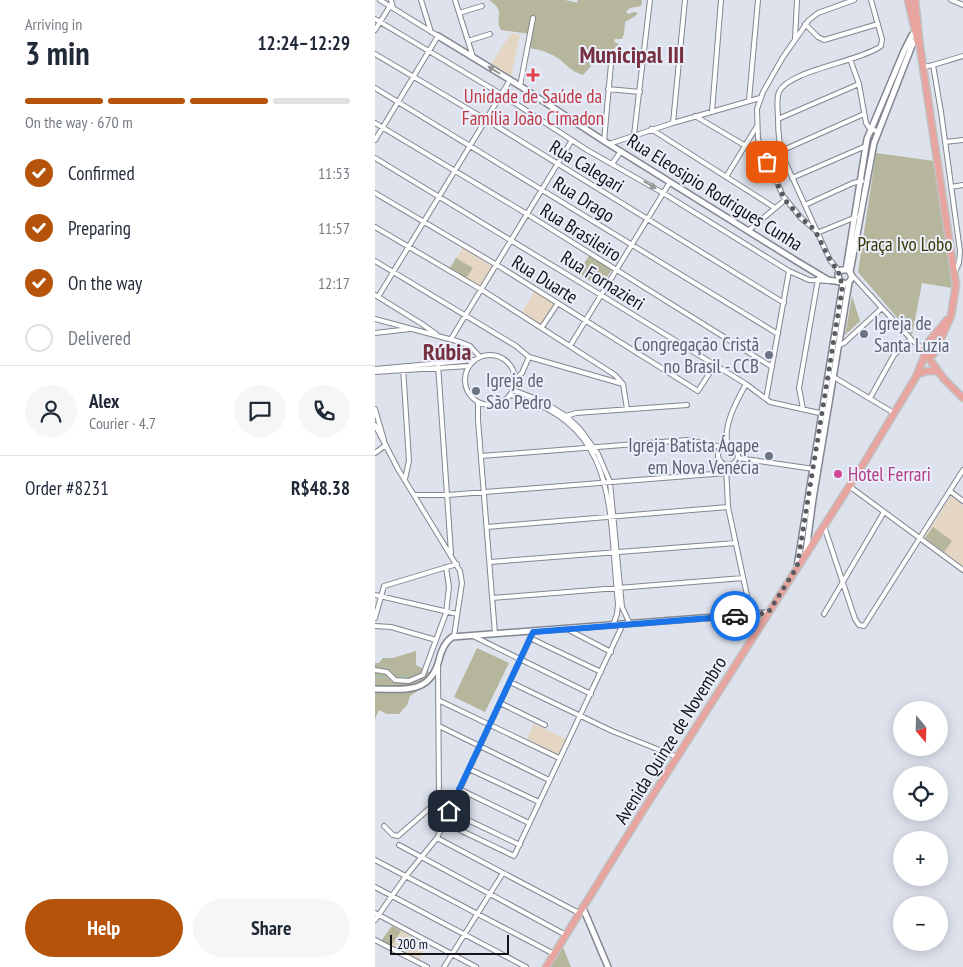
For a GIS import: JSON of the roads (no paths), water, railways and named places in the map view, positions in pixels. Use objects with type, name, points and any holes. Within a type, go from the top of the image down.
[{"type":"main road","points":[[908,0],[918,34]]},
{"type":"main road","points":[[915,0],[918,34]]},
{"type":"main road","name":"Avenida Quinze de Novembro","points":[[546,967],[849,486],[951,316],[956,292],[955,272],[918,34]]},
{"type":"main road","points":[[951,316],[929,353],[938,371],[962,395]]},
{"type":"main road","points":[[917,375],[927,371],[938,371]]},
{"type":"street","name":"Rua Eleosipio Rodrigues Cunha","points":[[380,0],[831,281]]},
{"type":"street","points":[[375,30],[392,7],[391,0]]},
{"type":"street","points":[[421,0],[431,32]]},
{"type":"street","points":[[455,0],[473,57]]},
{"type":"street","points":[[634,135],[650,0]]},
{"type":"street","points":[[673,123],[685,0]]},
{"type":"street","points":[[712,112],[721,0]]},
{"type":"street","points":[[749,100],[758,0]]},
{"type":"street","points":[[795,39],[797,0]]},
{"type":"street","points":[[834,0],[834,7]]},
{"type":"street","points":[[816,231],[805,223],[785,200],[758,139],[757,109],[760,98],[783,57],[805,24],[812,17],[854,0]]},
{"type":"street","points":[[806,553],[821,413],[833,345],[841,283],[839,274],[816,231],[781,151],[778,135],[777,99],[780,90],[787,83],[881,46],[882,39],[871,0]]},
{"type":"street","points":[[951,0],[963,5]]},
{"type":"street","points":[[459,13],[482,6]]},
{"type":"street","points":[[520,86],[533,18]]},
{"type":"street","points":[[375,19],[501,94],[572,140],[663,193],[789,272],[817,282],[831,281],[841,283],[850,281],[860,285]]},
{"type":"street","points":[[805,24],[824,40],[878,24]]},
{"type":"street","points":[[468,41],[490,34]]},
{"type":"street","points":[[797,567],[815,469],[828,415],[850,281],[849,272],[863,181],[866,146],[904,51],[918,34]]},
{"type":"street","points":[[375,140],[437,36]]},
{"type":"street","name":"Rua Calegari","points":[[375,54],[485,119],[784,303]]},
{"type":"street","points":[[924,67],[963,56]]},
{"type":"street","points":[[850,59],[859,84],[868,126],[874,130]]},
{"type":"street","points":[[611,64],[606,142],[760,98]]},
{"type":"street","points":[[933,65],[960,250],[959,263],[955,272]]},
{"type":"street","points":[[439,336],[377,296],[409,247],[510,80]]},
{"type":"street","points":[[778,119],[859,84]]},
{"type":"street","name":"Rua Drago","points":[[375,88],[778,334]]},
{"type":"street","points":[[608,89],[640,92]]},
{"type":"street","points":[[781,151],[864,114]]},
{"type":"street","points":[[695,116],[744,145]]},
{"type":"street","name":"Rua Brasileiro","points":[[375,122],[527,214],[772,367]]},
{"type":"street","points":[[726,177],[757,126]]},
{"type":"street","points":[[651,130],[775,208]]},
{"type":"street","points":[[863,181],[874,130]]},
{"type":"street","points":[[451,339],[572,140]]},
{"type":"street","points":[[945,142],[963,140]]},
{"type":"street","points":[[792,178],[866,146]]},
{"type":"street","points":[[612,164],[621,151]]},
{"type":"street","name":"Rua Fornazieri","points":[[375,158],[746,384],[766,399],[774,403],[828,415]]},
{"type":"street","points":[[805,205],[863,181]]},
{"type":"street","points":[[570,346],[670,182]]},
{"type":"street","points":[[951,187],[963,185]]},
{"type":"street","name":"Rua Duarte","points":[[375,193],[497,265],[698,391],[715,366]]},
{"type":"street","points":[[749,230],[785,200]]},
{"type":"street","points":[[816,231],[858,217]]},
{"type":"street","points":[[805,223],[811,219]]},
{"type":"street","points":[[375,227],[482,290],[615,375],[623,384],[627,409]]},
{"type":"street","points":[[375,261],[515,346],[529,358],[623,384]]},
{"type":"street","points":[[766,399],[789,272]]},
{"type":"street","points":[[831,281],[839,274],[849,272]]},
{"type":"street","points":[[849,272],[911,338],[929,353]]},
{"type":"street","points":[[803,409],[799,388],[817,282],[821,276]]},
{"type":"street","points":[[542,328],[558,303]]},
{"type":"street","points":[[839,346],[882,308]]},
{"type":"street","points":[[375,318],[470,346],[480,357]]},
{"type":"street","points":[[375,333],[413,329]]},
{"type":"street","points":[[870,398],[894,355],[911,338]]},
{"type":"street","points":[[833,345],[839,346]]},
{"type":"street","points":[[375,370],[437,365],[474,360],[493,355],[505,360],[514,371],[515,379],[512,392],[506,400],[493,405],[478,402],[468,393],[465,387],[466,372],[474,360]]},
{"type":"street","points":[[515,379],[522,373],[529,358]]},
{"type":"street","points":[[437,365],[469,366]]},
{"type":"street","points":[[437,365],[452,555]]},
{"type":"street","points":[[403,368],[409,461],[405,479]]},
{"type":"street","points":[[828,374],[894,413]]},
{"type":"street","points":[[727,445],[726,433],[733,410],[746,384]]},
{"type":"street","points":[[512,392],[542,401],[580,429],[591,447],[607,482],[618,589],[621,607],[630,624]]},
{"type":"street","points":[[478,402],[477,412],[495,634]]},
{"type":"street","points":[[564,417],[576,413],[687,404]]},
{"type":"street","points":[[375,409],[386,446],[460,570],[462,583],[453,636],[444,646],[438,666],[439,817],[444,823],[514,856],[623,624]]},
{"type":"street","points":[[375,425],[384,440]]},
{"type":"street","points":[[481,456],[687,440],[721,447],[731,446],[737,450],[738,458],[733,465],[726,466],[720,462],[717,457],[721,447]]},
{"type":"street","points":[[375,453],[386,446]]},
{"type":"street","points":[[738,458],[815,469]]},
{"type":"street","points":[[726,466],[728,508],[751,614]]},
{"type":"street","points":[[824,526],[859,626],[864,626],[963,470]]},
{"type":"street","points":[[414,495],[448,495],[726,473]]},
{"type":"street","points":[[849,486],[963,570]]},
{"type":"street","points":[[950,491],[963,501]]},
{"type":"street","points":[[487,527],[728,508]]},
{"type":"street","points":[[824,614],[884,512]]},
{"type":"street","points":[[490,562],[735,543]]},
{"type":"street","points":[[375,618],[384,586],[457,564]]},
{"type":"street","points":[[375,670],[387,672],[395,680],[409,681],[419,678],[426,671],[446,613],[449,587],[446,567]]},
{"type":"street","points":[[492,598],[743,578]]},
{"type":"street","points":[[613,625],[618,608],[618,589]]},
{"type":"street","points":[[375,595],[446,613],[457,614]]},
{"type":"street","points":[[453,636],[533,632],[768,613]]},
{"type":"street","points":[[375,626],[391,627],[436,640]]},
{"type":"street","points":[[567,629],[611,652]]},
{"type":"street","points":[[375,920],[377,914],[437,838],[533,632]]},
{"type":"street","points":[[473,636],[591,694]]},
{"type":"street","points":[[530,638],[601,672]]},
{"type":"street","points":[[375,689],[417,688],[428,681],[438,666]]},
{"type":"street","points":[[510,682],[580,716],[677,757]]},
{"type":"street","points":[[438,700],[559,758]]},
{"type":"street","points":[[500,703],[545,726]]},
{"type":"street","points":[[439,726],[549,780]]},
{"type":"street","points":[[469,768],[539,802]]},
{"type":"street","points":[[459,789],[529,823]]},
{"type":"street","points":[[384,826],[393,835],[398,836],[439,800]]},
{"type":"street","points":[[449,811],[520,845]]},
{"type":"street","points":[[437,838],[503,873],[581,910],[607,967]]},
{"type":"street","points":[[399,845],[566,935]]},
{"type":"street","points":[[375,860],[554,954]]},
{"type":"street","points":[[443,967],[503,873]]},
{"type":"street","points":[[375,888],[527,967]]},
{"type":"street","points":[[377,914],[476,967]]},
{"type":"street","points":[[375,940],[427,967]]},
{"type":"waterway","points":[[375,677],[390,677]]},
{"type":"waterway","points":[[394,677],[408,677]]},
{"type":"place","name":"Unidade de Saúde da Família João Cimadon","points":[[533,75]]},
{"type":"place","name":"Igreja de Santa Luzia","points":[[864,334]]},
{"type":"place","name":"Congregação Cristã no Brasil - CCB","points":[[769,355]]},
{"type":"place","name":"Igreja de São Pedro","points":[[476,391]]},
{"type":"place","name":"Igreja Batista Ágape em Nova Venécia","points":[[769,456]]},
{"type":"place","name":"Hotel Ferrari","points":[[838,474]]},
{"type":"district","name":"Municipal III","points":[[632,54]]},
{"type":"district","name":"Rúbia","points":[[447,351]]},
{"type":"park label","name":"Praça Ivo Lobo","points":[[905,244]]}]
